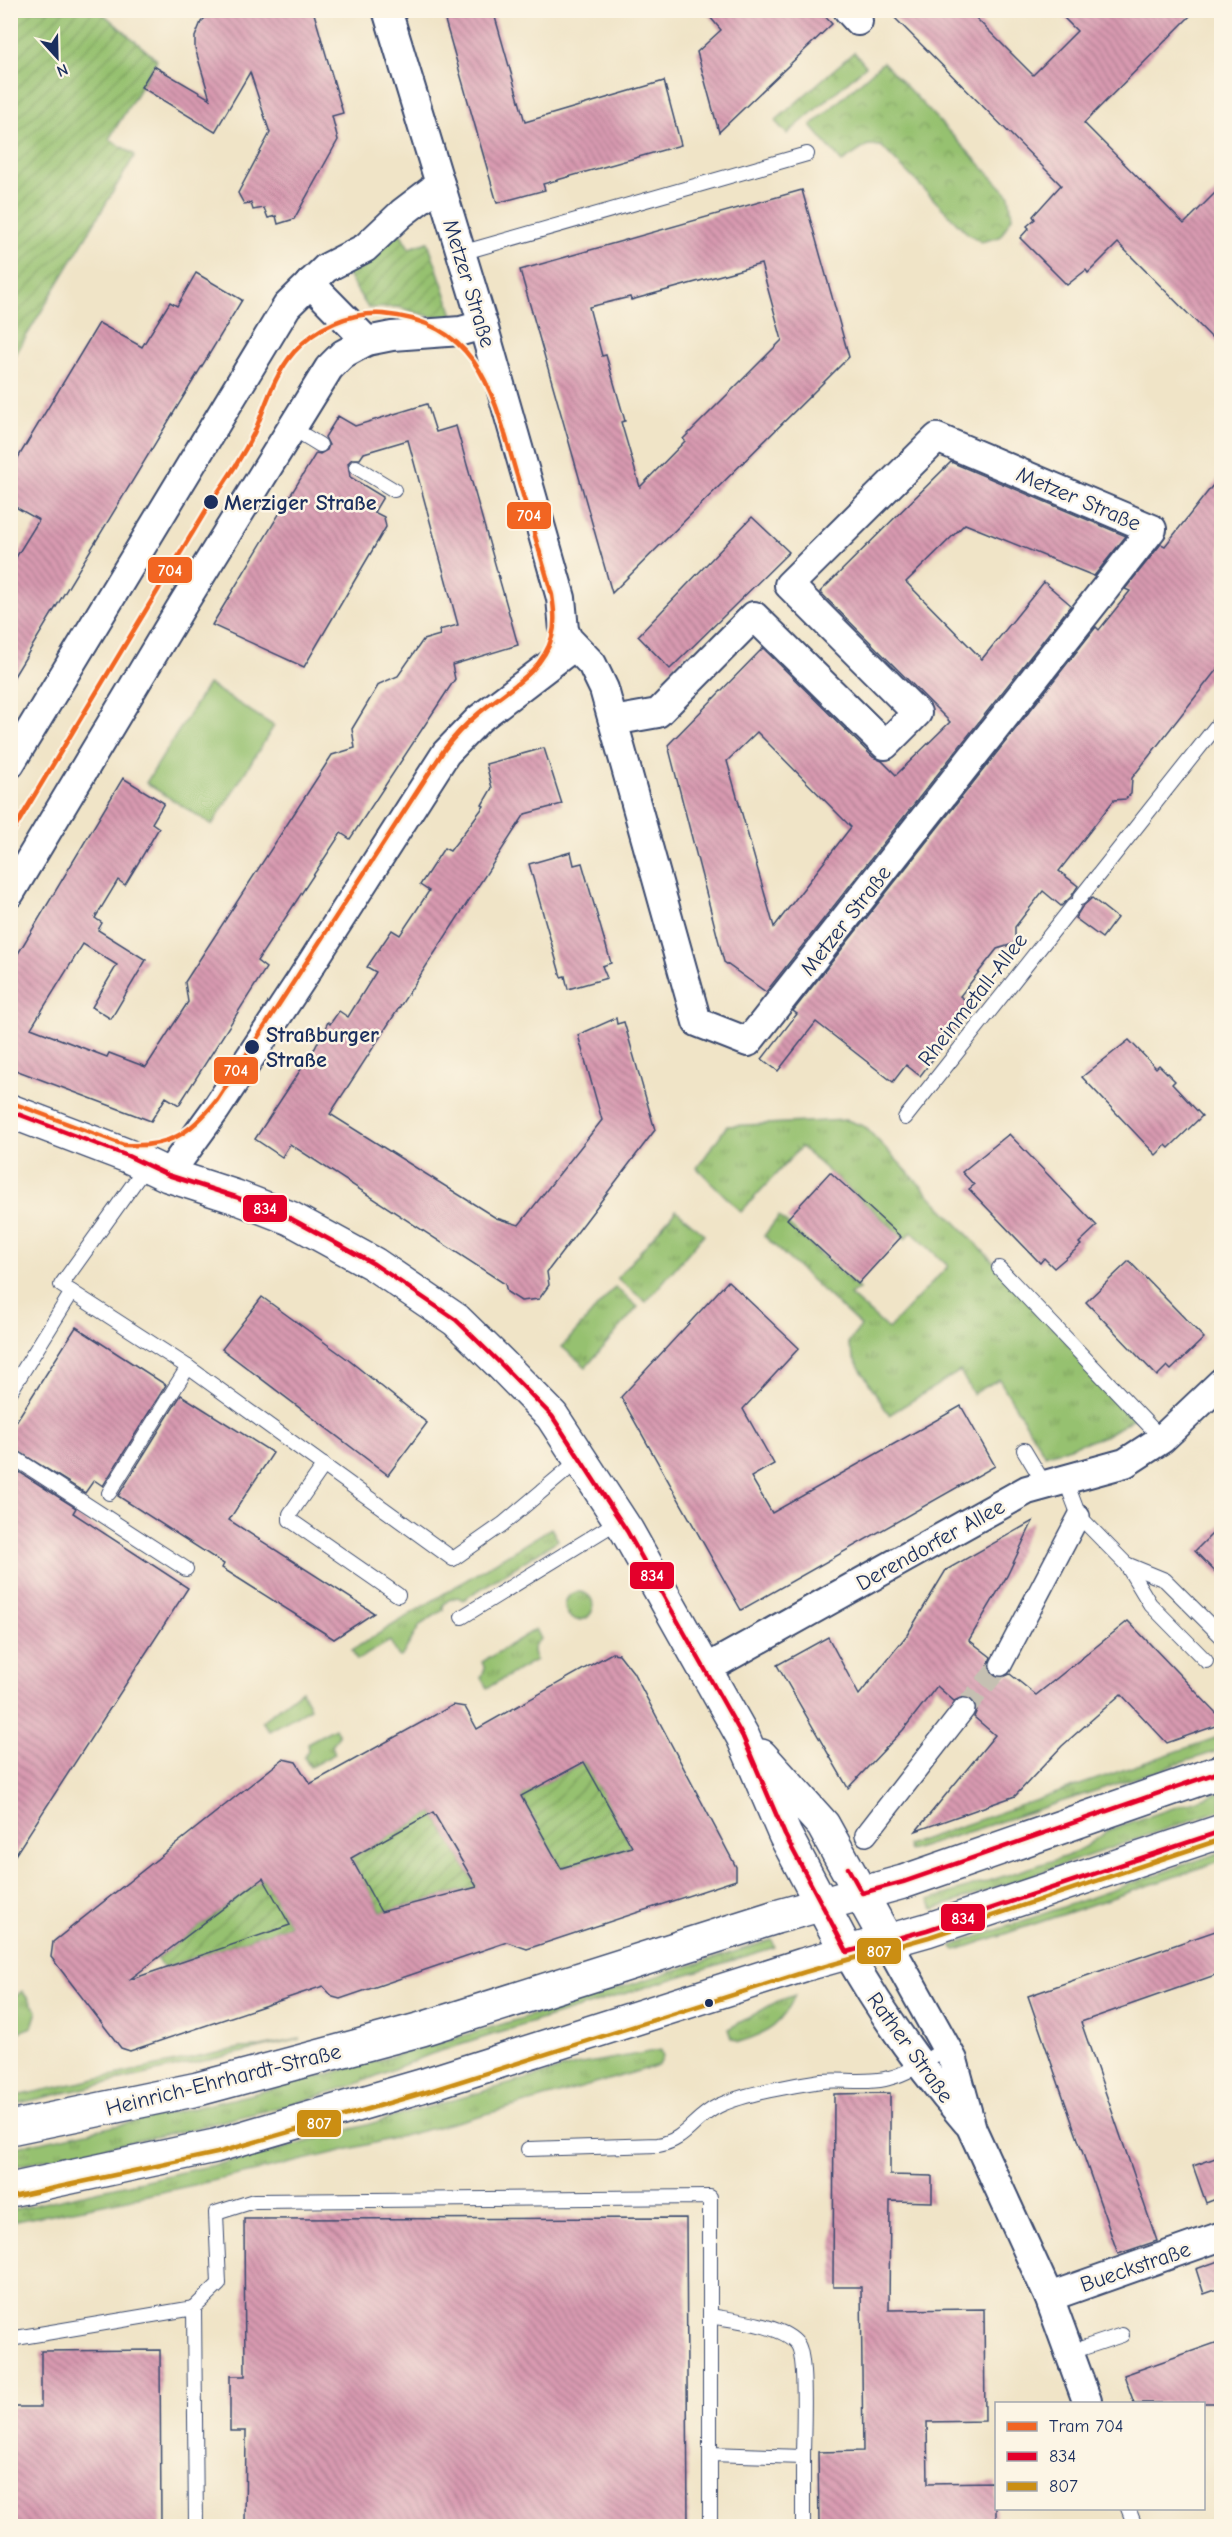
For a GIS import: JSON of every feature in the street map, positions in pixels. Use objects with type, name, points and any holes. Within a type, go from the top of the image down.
[{"type":"main road","name":"Rather Straße","points":[[10,1111],[158,1170],[290,1218],[374,1264],[446,1314],[501,1364],[552,1416],[620,1520],[743,1737],[784,1835],[847,1952]]},
{"type":"main road","name":"Rather Straße","points":[[743,1737],[823,1825],[887,1941]]},
{"type":"main road","name":"Heinrich-Ehrhardt-Straße","points":[[10,2128],[198,2089],[422,2029],[776,1917],[903,1882],[1221,1771]]},
{"type":"main road","points":[[10,2190],[215,2145],[428,2084],[847,1952],[927,1930],[1221,1831]]},
{"type":"street","name":"Metzer Straße","points":[[387,10],[483,325],[561,598],[564,630],[573,647],[592,664],[598,675],[613,721],[697,1022],[748,1042],[1152,529],[937,438],[789,585],[917,713],[885,745],[754,616],[658,713],[613,721]]},
{"type":"street","points":[[10,764],[287,306],[326,268],[365,248],[402,213],[440,184]]},
{"type":"street","points":[[310,283],[366,341]]},
{"type":"street","points":[[10,894],[183,604],[329,368],[343,354],[366,341],[392,336],[461,331],[483,325]]},
{"type":"street","points":[[158,1170],[216,1109],[446,753],[479,719],[573,647]]},
{"type":"street","name":"Derendorfer Allee","points":[[706,1669],[1017,1496],[1055,1482],[1125,1463],[1162,1439],[1221,1382]]},
{"type":"street","points":[[1001,1665],[1079,1516]]},
{"type":"street","points":[[866,1835],[964,1709]]},
{"type":"street","name":"Rather Straße","points":[[887,1941],[953,2060],[972,2129],[1049,2296],[1088,2402]]},
{"type":"street","name":"Rather Straße","points":[[847,1952],[874,2001],[972,2129]]},
{"type":"street","name":"Bueckstraße","points":[[1049,2296],[1221,2236]]},
{"type":"lane","points":[[461,253],[807,154]]},
{"type":"lane","points":[[292,428],[320,445]]},
{"type":"lane","points":[[356,467],[394,490]]},
{"type":"lane","name":"Rheinmetall-Allee","points":[[904,1118],[1221,719]]},
{"type":"lane","points":[[158,1170],[61,1285],[188,1366],[453,1559],[503,1524],[580,1459]]},
{"type":"lane","points":[[999,1268],[1162,1439]]},
{"type":"lane","points":[[10,1392],[72,1292]]},
{"type":"lane","points":[[109,1493],[188,1366]]},
{"type":"lane","points":[[1024,1449],[1055,1482],[1079,1516],[1126,1564],[1150,1604],[1206,1661]]},
{"type":"lane","points":[[10,1455],[186,1569]]},
{"type":"lane","points":[[324,1465],[290,1514],[290,1520],[398,1595]]},
{"type":"lane","points":[[462,1617],[620,1520]]},
{"type":"lane","points":[[1126,1564],[1165,1580],[1221,1637]]},
{"type":"lane","points":[[528,2149],[672,2143],[718,2106],[820,2081],[888,2078],[920,2064],[946,2048]]},
{"type":"lane","points":[[10,2339],[194,2308],[219,2284],[216,2213],[254,2201],[710,2198],[710,2526]]},
{"type":"lane","points":[[194,2308],[196,2526]]},
{"type":"lane","points":[[710,2316],[767,2327],[787,2335],[798,2345],[802,2364],[803,2526]]},
{"type":"lane","points":[[1071,2352],[1122,2335]]},
{"type":"lane","points":[[710,2454],[803,2457]]},
{"type":"lane","points":[[1129,2510],[1135,2526]]},
{"type":"green space","points":[[11,10],[100,11],[157,60],[109,139],[135,155],[11,362]]},
{"type":"green space","points":[[854,52],[866,66],[787,134],[775,121]]},
{"type":"green space","points":[[883,62],[1009,195],[1012,217],[1000,237],[981,242],[966,232],[881,146],[868,145],[842,162],[811,126]]},
{"type":"green space","points":[[399,231],[409,248],[428,242],[455,321],[398,307],[368,308],[345,271]]},
{"type":"green space","points":[[208,684],[274,726],[212,825],[146,783]]},
{"type":"green space","points":[[847,1120],[865,1127],[1139,1415],[1105,1436],[1045,1455],[999,1379],[973,1394],[960,1371],[889,1415],[854,1359],[848,1343],[861,1326],[764,1236],[779,1216],[859,1289],[850,1295],[888,1329],[948,1266],[912,1232],[905,1239],[801,1147],[741,1212],[697,1168],[727,1126]]},
{"type":"green space","points":[[676,1210],[704,1234],[646,1302],[617,1278]]},
{"type":"green space","points":[[615,1287],[638,1307],[586,1367],[562,1347]]},
{"type":"green space","points":[[551,1528],[558,1540],[463,1600],[458,1597],[448,1601],[444,1604],[443,1610],[420,1625],[402,1656],[399,1657],[390,1641],[357,1660],[352,1650]]},
{"type":"green space","points":[[579,1592],[589,1596],[593,1606],[589,1616],[579,1620],[569,1616],[565,1606],[569,1596]]},
{"type":"green space","points":[[536,1629],[541,1639],[533,1648],[536,1660],[487,1688],[481,1678],[485,1669],[482,1662]]},
{"type":"green space","points":[[302,1690],[310,1708],[269,1731],[262,1721]]},
{"type":"green space","points":[[335,1728],[339,1736],[332,1745],[335,1754],[310,1767],[304,1757],[308,1751],[307,1743]]},
{"type":"green space","points":[[1221,1736],[1221,1750],[909,1851],[907,1845]]},
{"type":"green space","points":[[584,1762],[632,1847],[561,1868],[521,1796]]},
{"type":"green space","points":[[1221,1792],[1221,1810],[934,1909],[929,1900],[1067,1856],[1111,1829]]},
{"type":"green space","points":[[433,1812],[477,1887],[381,1912],[351,1858]]},
{"type":"green space","points":[[1221,1852],[1221,1860],[1200,1868],[960,1949],[955,1950],[951,1946]]},
{"type":"green space","points":[[263,1878],[290,1925],[164,1968],[157,1959]]},
{"type":"green space","points":[[772,1940],[775,1947],[431,2054],[354,2085],[296,2103],[183,2131],[11,2167],[11,2148],[179,2112],[347,2069],[507,2023]]},
{"type":"green space","points":[[22,1991],[37,2011],[32,2027],[11,2035],[11,2000]]},
{"type":"green space","points":[[795,1995],[785,2014],[766,2031],[739,2042],[731,2038],[728,2029],[778,2001]]},
{"type":"green space","points":[[300,2039],[11,2105],[11,2097],[241,2048],[261,2047]]},
{"type":"green space","points":[[661,2050],[663,2057],[659,2065],[499,2111],[256,2171],[11,2222],[11,2210],[268,2153],[576,2065]]},
{"type":"building","points":[[213,10],[313,10],[343,113],[332,116],[338,140],[294,219],[278,224],[276,216],[268,218],[264,208],[253,210],[251,203],[244,204],[238,193],[270,133],[250,72],[215,132],[141,87],[154,66],[210,99],[195,48],[195,37],[201,22]]},
{"type":"building","points":[[442,10],[493,10],[525,122],[664,81],[681,145],[543,184],[545,190],[497,203]]},
{"type":"building","points":[[704,10],[819,10],[832,24],[719,132],[697,52],[721,30]]},
{"type":"building","points":[[887,10],[968,10],[1033,75],[1077,31],[1056,10],[1196,10],[1084,123],[1184,224],[1221,187],[1221,347],[1118,243],[1088,273],[1086,270],[1067,285],[1020,238],[1029,228],[1027,226],[1035,219],[1033,216],[1061,185]]},
{"type":"building","points":[[802,190],[849,357],[612,593],[520,270]],"holes":[[[761,264],[782,340],[683,439],[685,441],[640,487],[621,422],[625,421],[606,355],[602,356],[589,307],[630,297],[631,300]]]},
{"type":"building","points":[[196,273],[242,300],[10,683],[10,567],[39,520],[10,504],[10,471],[99,323],[142,347],[170,302],[177,306]]},
{"type":"building","points":[[427,404],[436,432],[456,426],[518,645],[452,665],[455,679],[350,839],[341,833],[257,961],[266,968],[179,1105],[166,1097],[151,1121],[10,1068],[10,967],[123,778],[164,803],[152,823],[159,828],[125,885],[118,880],[95,918],[102,923],[98,930],[146,960],[111,1019],[92,1007],[117,965],[83,944],[31,1028],[107,1057],[109,1053],[146,1067],[188,1002],[185,982],[332,755],[355,748],[352,729],[379,684],[398,676],[423,640],[440,635],[439,630],[458,625],[408,440],[364,453],[360,459],[352,459],[348,463],[350,477],[383,497],[374,512],[384,517],[386,527],[304,667],[212,625],[316,453],[320,454],[327,450],[329,445],[325,437],[338,416],[355,426]]},
{"type":"building","points":[[951,462],[1126,536],[1094,576],[965,524],[906,582],[982,659],[1044,582],[1071,605],[766,992],[724,962],[668,745],[763,648],[873,757],[882,761],[896,775],[950,722],[820,592]],"holes":[[[757,732],[851,827],[774,927],[727,761]]]},
{"type":"building","points":[[1221,475],[1221,664],[1132,778],[1131,794],[1125,799],[1114,800],[1059,871],[1078,886],[1071,897],[1061,906],[1043,891],[1015,927],[1013,944],[997,949],[960,996],[974,1006],[920,1076],[906,1065],[893,1082],[816,1022],[778,1071],[762,1059],[797,1014],[793,1011],[1096,627],[1099,630],[1130,591],[1125,589],[1161,544],[1165,546]]},
{"type":"building","points":[[752,517],[789,552],[670,669],[638,636]]},
{"type":"building","points":[[544,748],[562,804],[525,814],[330,1114],[496,1218],[519,1225],[602,1120],[578,1035],[616,1018],[617,1024],[624,1022],[655,1130],[547,1272],[549,1285],[539,1299],[521,1301],[507,1292],[505,1284],[290,1144],[282,1157],[255,1139],[315,1048],[328,1022],[330,1024],[339,1011],[348,1017],[376,972],[367,967],[392,930],[400,935],[429,891],[420,885],[444,848],[450,851],[484,806],[482,805],[492,788],[486,764]]},
{"type":"building","points":[[571,852],[574,865],[582,863],[611,963],[602,966],[607,978],[568,989],[565,976],[561,977],[529,864]]},
{"type":"building","points":[[1092,898],[1117,918],[1102,938],[1075,918]]},
{"type":"building","points":[[1129,1040],[1156,1068],[1159,1065],[1175,1081],[1172,1084],[1202,1116],[1169,1148],[1166,1145],[1156,1155],[1082,1077]]},
{"type":"building","points":[[1009,1134],[1097,1226],[1079,1243],[1081,1245],[1054,1268],[1044,1258],[1040,1263],[969,1189],[974,1185],[962,1172]]},
{"type":"building","points":[[830,1172],[901,1237],[858,1284],[787,1219]]},
{"type":"building","points":[[1129,1261],[1204,1338],[1171,1370],[1167,1366],[1157,1376],[1086,1302]]},
{"type":"building","points":[[728,1281],[799,1348],[743,1409],[774,1464],[751,1477],[772,1513],[961,1406],[995,1466],[741,1610],[621,1397]]},
{"type":"building","points":[[262,1297],[346,1358],[427,1423],[388,1475],[222,1349]]},
{"type":"building","points":[[76,1327],[166,1385],[103,1486],[94,1480],[85,1493],[10,1446],[10,1431]]},
{"type":"building","points":[[181,1395],[273,1453],[229,1520],[374,1613],[334,1639],[222,1568],[224,1564],[118,1496]]},
{"type":"building","points":[[10,1466],[76,1508],[73,1513],[188,1588],[10,1863]]},
{"type":"building","points":[[1033,1521],[1007,1576],[969,1640],[991,1657],[988,1665],[991,1672],[1001,1678],[1010,1674],[1036,1695],[1128,1621],[1221,1718],[1221,1724],[1167,1743],[1121,1694],[1062,1746],[1015,1796],[916,1831],[995,1735],[974,1717],[977,1710],[972,1699],[965,1696],[954,1701],[937,1686],[903,1730],[848,1788],[777,1665],[828,1637],[859,1695],[907,1635],[946,1570]]},
{"type":"building","points":[[1221,1525],[1221,1578],[1195,1551]]},
{"type":"building","points":[[612,1653],[619,1654],[633,1672],[736,1867],[736,1880],[527,1949],[507,1942],[340,1999],[333,1997],[323,1986],[130,2051],[121,2048],[51,1957],[53,1942],[283,1759],[296,1762],[310,1784],[453,1705],[465,1707],[477,1729]],"holes":[[[584,1762],[632,1847],[561,1868],[521,1796]],[[433,1812],[477,1887],[381,1912],[351,1858]],[[263,1878],[290,1925],[129,1980]]]},
{"type":"building","points":[[1221,1929],[1221,1973],[1081,2022],[1157,2241],[1118,2254],[1028,1996]]},
{"type":"building","points":[[890,2093],[890,2175],[932,2176],[932,2202],[890,2201],[889,2310],[984,2309],[985,2421],[927,2422],[928,2483],[995,2482],[996,2526],[819,2526],[818,2452],[863,2451],[861,2287],[833,2287],[834,2094]]},
{"type":"building","points":[[1221,2156],[1221,2197],[1206,2203],[1193,2166]]},
{"type":"building","points":[[686,2218],[688,2526],[245,2526],[246,2431],[230,2431],[230,2376],[245,2376],[244,2219]]},
{"type":"building","points":[[1221,2260],[1221,2288],[1204,2294],[1196,2269]]},
{"type":"building","points":[[1221,2341],[1221,2403],[1134,2402],[1124,2375]]},
{"type":"building","points":[[160,2350],[161,2526],[10,2526],[10,2407],[41,2407],[41,2351]]},
{"type":"tunnel","points":[[964,1709],[1001,1665]]},
{"type":"tram line","name":"704","points":[[10,836],[211,502],[239,460],[254,433],[276,380],[294,352],[323,328],[346,319],[371,314],[415,320],[441,331],[461,346],[489,388],[552,595],[554,626],[547,650],[532,671],[474,717],[444,750],[217,1100],[197,1122],[166,1141],[124,1145],[10,1102]]},
{"type":"transit line","name":"834","points":[[10,1111],[128,1156],[168,1175],[236,1197],[290,1218],[374,1264],[456,1320],[501,1364],[552,1416],[627,1531],[743,1737],[785,1835],[847,1952],[927,1930],[1222,1831]]},
{"type":"transit line","name":"834","points":[[848,1868],[862,1893],[903,1882],[1222,1771]]},
{"type":"transit line","name":"807","points":[[12,2197],[217,2153],[430,2091],[805,1972],[929,1937],[1222,1839]]},
{"type":"place","name":"Merziger Straße","points":[[211,502]]},
{"type":"place","name":"Straßburger Straße","points":[[252,1047]]}]
